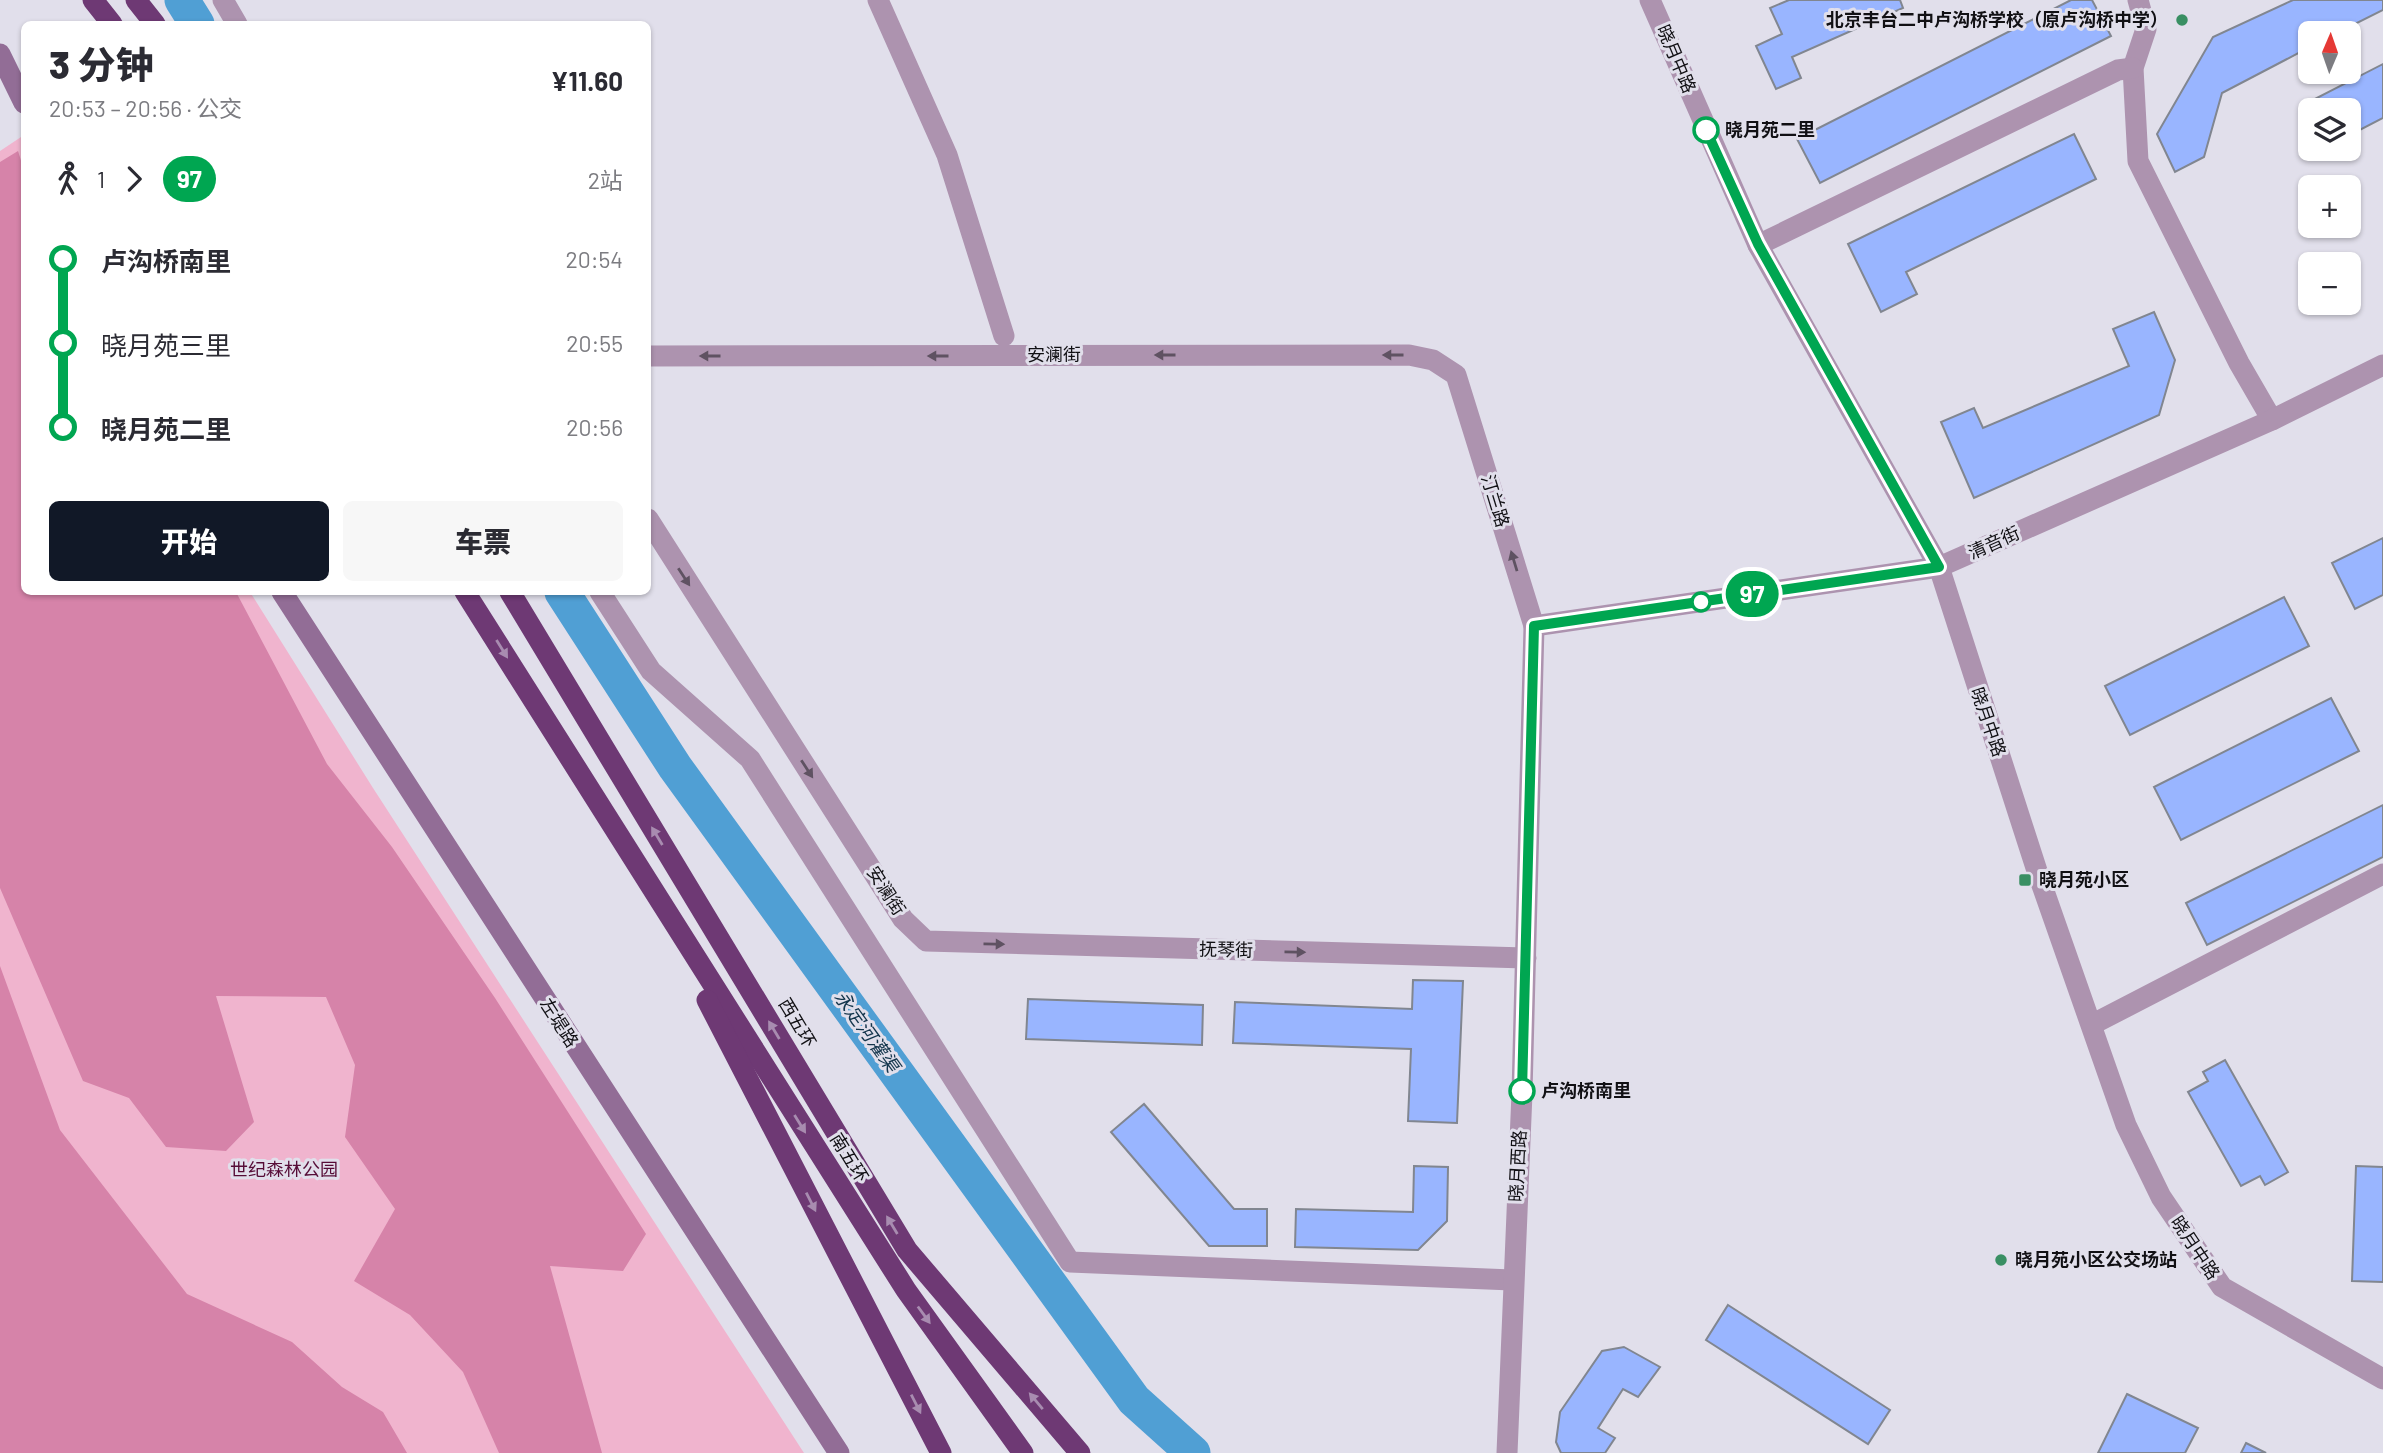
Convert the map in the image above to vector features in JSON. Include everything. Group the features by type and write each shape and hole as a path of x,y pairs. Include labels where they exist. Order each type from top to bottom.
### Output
{"highway":[{"path":"93,0 110,21"},
{"path":"136,0 153,21"},
{"path":"468,595 645,880 941,1453"},
{"name":"西五环","path":"512,595 907,1250 1080,1453"},
{"name":"南五环","path":"645,880 906,1290 1023,1453"}],"main road":[{"path":"0,54 21,97"},
{"name":"左堤路","path":"284,595 839,1453"}],"street":[{"path":"223,0 235,21"},
{"path":"878,0 947,155 1004,335"},
{"name":"晓月中路","path":"1650,0 1758,244 1939,567 2038,874 2126,1125 2161,1198 2222,1287 2383,1378"},
{"path":"2138,0 2146,29 2133,68 2138,161 2239,363 2272,420"},
{"path":"1758,244 2118,70 2133,68"},
{"name":"安澜街","path":"651,356 1409,355 1433,360 1456,375"},
{"name":"清音街","path":"1534,626 1939,567 2272,420 2383,365"},
{"name":"汀兰路","path":"1456,375 1534,626"},
{"name":"安澜街","path":"651,524 903,919 926,940"},
{"path":"602,595 651,671 750,760 1070,1262 1512,1280"},
{"name":"晓月西路","path":"1507,1453 1526,958 1534,626"},
{"path":"2092,1024 2383,874"},
{"name":"抚琴街","path":"926,940 1526,958"}],"green space":[{"name":"世纪森林公园","path":"21,137 21,595 252,595 373,788 804,1453 0,1453 0,151"}],"shaded area":[{"path":"18,151 21,160 21,595 238,595 327,764 392,847 495,998 646,1234 623,1271 550,1266 602,1453 499,1453 463,1372 410,1315 354,1281 395,1209 345,1137 355,1065 326,997 216,996 254,1122 226,1151 166,1147 129,1098 83,1081 0,888 0,162"},
{"path":"0,966 60,1130 187,1294 292,1342 342,1387 383,1412 407,1453 0,1453"}],"building":[{"path":"1789,0 1900,0 1903,8 1792,57 1801,78 1776,89 1756,46 1782,34 1770,8"},
{"path":"2071,0 2092,0 2111,36 1820,183 1797,139"},
{"path":"2293,0 2383,0 2383,10 2361,21 2298,21 2298,53 2222,93 2204,157 2175,172 2157,134 2213,37"},
{"path":"2383,64 2383,118 2361,129 2361,98 2317,98 2344,84 2361,84 2361,75"},
{"path":"2074,134 2096,179 1906,272 1917,294 1881,312 1848,244"},
{"path":"2154,312 2175,360 2159,415 1974,498 1941,422 1974,408 1983,428 2129,366 2113,329"},
{"path":"2383,538 2383,595 2355,609 2332,563"},
{"path":"2284,597 2309,646 2130,735 2105,686"},
{"path":"2331,698 2359,751 2181,840 2154,787"},
{"path":"2383,805 2383,857 2207,945 2186,903"},
{"path":"1413,980 1463,981 1457,1123 1408,1121 1411,1049 1233,1043 1235,1002 1412,1009"},
{"path":"1028,999 1203,1005 1202,1045 1026,1039"},
{"path":"2225,1060 2288,1172 2265,1185 2260,1176 2241,1186 2188,1092 2208,1081 2203,1072"},
{"path":"1144,1104 1234,1209 1267,1209 1267,1246 1209,1246 1111,1132"},
{"path":"1414,1166 1448,1167 1447,1221 1418,1250 1295,1247 1296,1209 1413,1212"},
{"path":"2356,1166 2383,1167 2383,1282 2352,1281"},
{"path":"1728,1305 1890,1410 1868,1444 1706,1340"},
{"path":"1624,1347 1660,1367 1638,1397 1623,1389 1598,1428 1615,1438 1605,1453 1561,1453 1556,1442 1560,1412 1602,1351"},
{"path":"2127,1394 2198,1428 2185,1453 2098,1453"},
{"path":"2246,1443 2266,1453 2241,1453"}],"waterway":[{"name":"永定河灌渠","path":"182,0 195,21"},
{"name":"永定河灌渠","path":"564,595 675,767 1134,1400 1193,1453"}],"bus line":[{"name":"97","path":"1522,1091 1534,626 1939,567 1758,244 1706,130"}],"place":[{"name":"北京丰台二中卢沟桥学校（原卢沟桥中学）","path":"2182,20"},
{"name":"晓月苑二里","path":"1706,130"},
{"name":"晓月苑小区","path":"2025,880"},
{"name":"卢沟桥南里","path":"1522,1091"},
{"name":"晓月苑小区公交场站","path":"2001,1260"}]}
